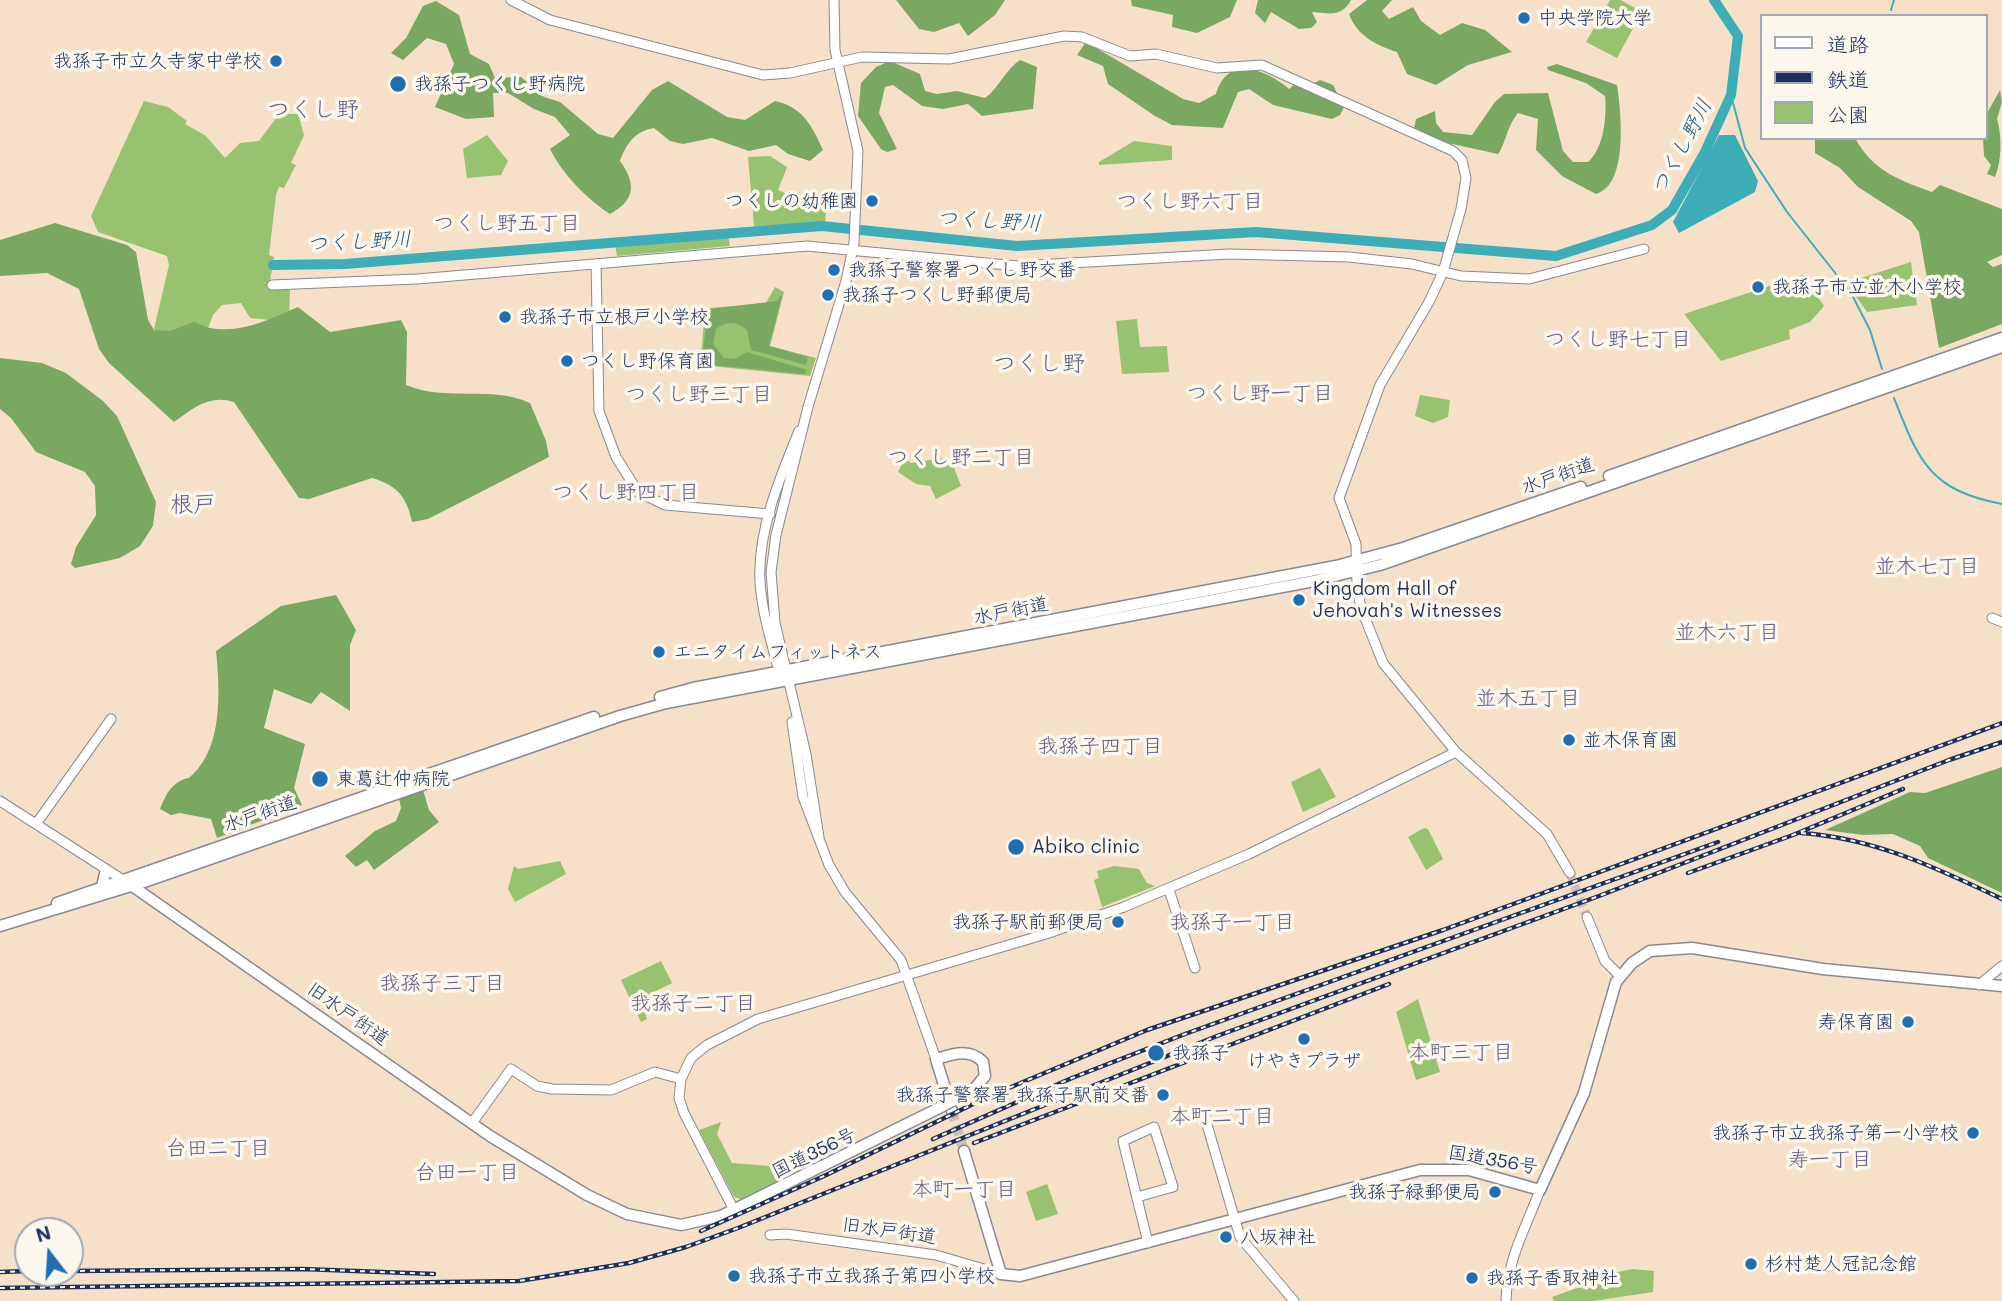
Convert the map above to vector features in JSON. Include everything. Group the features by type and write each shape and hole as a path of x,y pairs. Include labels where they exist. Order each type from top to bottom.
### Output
{"highway":[{"name":"水戸街道","path":"1357,566 2002,338"},
{"name":"水戸街道","path":"26,917 102,886 155,878 620,716 685,698 784,676 1357,566 2002,346"},
{"name":"水戸街道","path":"0,926 618,709 693,688 784,676"},
{"path":"102,886 106,870"},
{"path":"153,900 151,888 155,878"},
{"name":"旧水戸街道","path":"128,883 472,1123 614,1209 661,1223 689,1224"},
{"name":"国道356号","path":"1001,1274 1028,1274 1435,1168 1469,1170 1541,1190 1584,1093 1611,995 1620,976 1650,951 1692,948 1823,969 2002,986"},
{"name":"国道356号","path":"689,1224 734,1210 939,1108 981,1083 985,1073 984,1062 977,1056 965,1053 936,1059"},
{"path":"936,1059 952,1111"},
{"path":"964,1151 1001,1274"}],"street":[{"path":"511,0 550,20 649,43 741,72 781,74 837,61 870,57 949,59 1073,36 1130,56 1156,54 1217,68 1262,65 1438,143 1460,157 1466,178 1443,272 1429,302 1380,384 1339,496 1356,544 1361,608 1378,655 1402,690 1456,752 1547,834 1570,873"},
{"path":"784,676 773,612 772,563 806,417 853,248 858,151 837,61 834,0"},
{"path":"272,285 417,279 794,246 853,248 1018,266 1229,254 1382,258 1476,277 1535,278 1644,249"},
{"path":"596,264 599,411 616,457 638,492 665,505 770,514"},
{"path":"806,417 787,458 770,514 762,550 760,580 807,761 819,837 845,892 892,946 908,975 936,1059"},
{"path":"1992,618 2002,622"},
{"path":"36,824 111,719"},
{"path":"734,1210 684,1113 679,1098 681,1079 696,1052 758,1018 1077,924 1168,890 1257,850 1456,752"},
{"name":"旧水戸街道","path":"0,801 128,883"},
{"path":"1168,890 1195,968"},
{"path":"1587,917 1605,961 1620,976"},
{"path":"1978,985 2002,966"},
{"path":"472,1123 511,1069 537,1086 558,1088 611,1090 655,1072 681,1079"},
{"path":"1205,1118 1235,1220 1248,1251 1294,1301"},
{"path":"1136,1197 1172,1187 1154,1127 1123,1141 1136,1197 1148,1243"},
{"path":"1506,1301 1507,1280 1517,1244 1541,1190"},
{"name":"旧水戸街道","path":"770,1235 786,1234 922,1252 1001,1274"}],"green space":[{"path":"896,0 1005,0 995,15 968,36 959,23 934,32 919,29"},
{"path":"1131,0 1237,0 1230,17 1197,33 1172,27 1173,15 1132,6"},
{"path":"1258,0 1351,0 1339,12 1312,12 1317,22 1311,28 1299,29 1271,12 1265,23 1255,13"},
{"path":"1367,0 1392,0 1382,11 1389,19 1413,7 1421,21 1440,35 1462,23 1485,30 1512,52 1468,65 1436,85 1407,74 1397,52 1375,43 1362,34 1352,22 1349,14"},
{"path":"1610,0 1621,0 1642,12 1617,58 1586,42"},
{"path":"436,1 459,15 470,54 489,64 495,78 521,77 544,97 560,102 598,134 613,138 652,90 668,81 727,117 745,120 775,101 785,104 805,119 823,150 810,161 788,154 776,145 749,151 712,138 683,144 670,141 654,128 647,130 632,139 622,155 620,161 629,177 631,191 625,203 610,214 576,185 555,159 550,149 570,135 555,117 534,109 508,93 493,93 494,117 466,119 435,107 454,64 446,44 427,38 403,60 391,53 406,38 423,6"},
{"path":"1086,42 1183,99 1199,103 1216,94 1229,73 1249,69 1270,76 1289,89 1295,84 1308,86 1320,80 1333,85 1344,107 1340,115 1332,119 1273,105 1249,89 1238,92 1223,128 1172,125 1108,84 1103,66 1077,55"},
{"path":"1020,60 1037,67 1033,109 982,116 968,104 943,109 922,106 893,85 885,87 879,113 897,149 887,152 881,149 858,116 861,83 876,67 890,61 920,74 925,91 937,94 957,91 985,98"},
{"path":"1557,64 1617,85 1621,129 1618,162 1614,177 1607,188 1596,194 1562,176 1536,150 1538,119 1518,113 1498,154 1443,142 1414,129 1416,119 1435,111 1436,123 1443,132 1472,135 1495,102 1504,94 1548,93 1563,151 1573,162 1588,162 1601,140 1605,122 1605,96 1586,83 1548,70 1547,67"},
{"path":"2000,90 2002,102 1997,119 2000,148 1995,177 1987,174 1991,165 1984,156 1983,140 1988,140 1988,111"},
{"path":"144,101 168,107 187,121 185,124 206,136 225,158 240,143 259,141 279,114 298,114 304,135 291,163 296,165 284,188 279,187 276,195 269,255 274,257 269,287 290,290 289,322 250,318 241,303 222,305 213,315 190,375 154,329 169,265 167,256 98,232 91,216"},
{"path":"487,135 508,161 501,175 467,178 463,149"},
{"path":"1815,140 1856,140 1870,159 1898,178 1932,192 1940,185 2002,209 2002,255 1987,262 1993,267 2002,264 2002,324 1939,348 1919,232 1911,221 1858,187 1840,168 1815,153"},
{"path":"1134,141 1172,146 1172,160 1099,165 1099,162"},
{"path":"770,156 787,167 778,190 826,211 825,224 754,226 748,157"},
{"path":"55,223 127,245 136,252 148,320 154,330 170,331 194,322 207,327 234,329 260,323 298,307 330,332 401,320 407,332 406,385 437,392 500,395 530,403 546,441 549,457 428,519 412,522 400,493 388,484 372,478 309,499 299,498 234,402 209,401 174,422 109,363 99,349 79,289 47,273 0,276 0,240"},
{"path":"728,236 730,246 617,256 615,245"},
{"path":"1911,262 1917,305 1867,312 1845,281 1860,284 1861,278"},
{"path":"1803,275 1824,306 1810,322 1789,330 1790,339 1721,361 1684,314"},
{"path":"775,287 784,292 770,346 816,358 810,376 700,365 705,313 710,308 766,303"},
{"path":"780,296 769,346 808,357 806,365 751,350 747,330 736,324 724,324 716,329 713,344 724,358 734,359 747,352 807,370 805,374 702,364 707,313 710,309 777,301"},
{"path":"1137,319 1140,347 1167,346 1169,372 1122,374 1116,321"},
{"path":"0,358 42,363 66,373 103,401 117,416 156,502 153,526 140,546 120,558 75,568 71,564 76,547 96,515 95,486 85,472 36,452 11,418 0,409"},
{"path":"1420,395 1450,400 1448,417 1433,423 1415,416"},
{"path":"950,457 961,486 936,499 930,486 916,484 898,472 905,458 911,463"},
{"path":"336,595 356,630 350,645 350,711 321,692 311,704 274,689 264,728 305,744 294,788 302,805 217,838 211,819 180,813 171,815 160,809 171,789 192,775 209,749 217,717 216,651 281,606"},
{"path":"2002,767 2002,893 1928,858 1920,846 1893,834 1863,835 1825,830 1910,792 1925,793"},
{"path":"1320,768 1336,797 1303,812 1291,782"},
{"path":"423,790 429,810 439,822 374,870 367,860 356,867 345,856 375,831 396,821 401,808 399,799"},
{"path":"1424,828 1428,829 1443,859 1426,870 1408,837"},
{"path":"560,861 566,874 515,902 508,889 514,866 518,869"},
{"path":"1114,866 1139,869 1147,883 1155,886 1102,907 1094,880 1099,878 1097,871"},
{"path":"661,961 672,983 646,996 651,1008 644,1010 647,1019 641,1022 621,980"},
{"path":"1418,999 1440,1072 1416,1080 1396,1012"},
{"path":"721,1122 717,1134 732,1163 807,1169 743,1200 734,1197 699,1130"},
{"path":"1047,1184 1058,1214 1036,1221 1026,1192"},
{"path":"1632,1269 1654,1271 1653,1292 1593,1301 1554,1301 1552,1297 1580,1287 1578,1281"}],"water":[{"path":"1719,135 1735,135 1758,181 1755,192 1679,233 1673,222"}],"waterway":[{"name":"つくし野川","path":"273,265 345,264 822,226 1017,246 1256,232 1556,256 1652,225 1672,210 1704,154 1731,95 1738,36 1714,0"},
{"path":"1891,10 1894,0"},
{"path":"1731,95 1745,148 1787,212 1851,293 1870,330 1882,369"},
{"path":"1894,398 1920,456 1942,481 1977,498 2002,504"}],"tunnel":[{"path":"1570,873 1587,917"},
{"path":"952,1111 964,1151"}],"railway":[{"path":"701,1231 824,1176 992,1095 1147,1030 1443,930 2002,723"},
{"path":"0,1288 519,1281 629,1263 686,1247 738,1228 1217,1036 1599,896 1949,760 2002,742"},
{"path":"1688,873 1793,835 1903,789"},
{"path":"1801,833 1880,848 1953,876 2002,899"},
{"path":"933,1139 1072,1078 1185,1034 1718,842"},
{"path":"974,1143 1389,984"},
{"path":"84,1271 303,1269 434,1274"},
{"path":"0,1272 14,1272"}],"place":[{"name":"中央学院大学","path":"1524,18"},
{"name":"我孫子市立久寺家中学校","path":"276,61"},
{"name":"我孫子つくし野病院","path":"398,84"},
{"name":"つくしの幼稚園","path":"872,201"},
{"name":"我孫子警察署つくし野交番","path":"834,270"},
{"name":"我孫子市立並木小学校","path":"1758,287"},
{"name":"我孫子つくし野郵便局","path":"828,295"},
{"name":"我孫子市立根戸小学校","path":"505,317"},
{"name":"つくし野保育園","path":"567,361"},
{"name":"Kingdom Hall of Jehovah's Witnesses","path":"1299,600"},
{"name":"エニタイムフィットネス","path":"659,652"},
{"name":"並木保育園","path":"1569,740"},
{"name":"東葛辻仲病院","path":"320,779"},
{"name":"Abiko clinic","path":"1016,847"},
{"name":"我孫子駅前郵便局","path":"1118,922"},
{"name":"寿保育園","path":"1908,1022"},
{"name":"けやきプラザ","path":"1304,1039"},
{"name":"我孫子","path":"1156,1053"},
{"name":"我孫子警察署 我孫子駅前交番","path":"1163,1095"},
{"name":"我孫子市立我孫子第一小学校","path":"1973,1133"},
{"name":"我孫子緑郵便局","path":"1495,1192"},
{"name":"八坂神社","path":"1226,1237"},
{"name":"杉村楚人冠記念館","path":"1751,1264"},
{"name":"我孫子市立我孫子第四小学校","path":"734,1276"},
{"name":"我孫子香取神社","path":"1472,1278"}],"district":[{"name":"つくし野","path":"313,110"},
{"name":"つくし野六丁目","path":"1190,202"},
{"name":"つくし野五丁目","path":"507,224"},
{"name":"つくし野七丁目","path":"1618,340"},
{"name":"つくし野","path":"1039,364"},
{"name":"つくし野一丁目","path":"1260,394"},
{"name":"つくし野三丁目","path":"699,395"},
{"name":"つくし野二丁目","path":"961,458"},
{"name":"つくし野四丁目","path":"626,493"},
{"name":"根戸","path":"193,505"},
{"name":"並木七丁目","path":"1927,567"},
{"name":"並木六丁目","path":"1727,633"},
{"name":"並木五丁目","path":"1528,699"},
{"name":"我孫子四丁目","path":"1100,747"},
{"name":"我孫子一丁目","path":"1232,923"},
{"name":"我孫子三丁目","path":"442,984"},
{"name":"我孫子二丁目","path":"693,1004"},
{"name":"本町三丁目","path":"1461,1053"},
{"name":"本町二丁目","path":"1222,1117"},
{"name":"台田二丁目","path":"218,1149"},
{"name":"寿一丁目","path":"1830,1160"},
{"name":"台田一丁目","path":"467,1173"},
{"name":"本町一丁目","path":"964,1190"}]}
